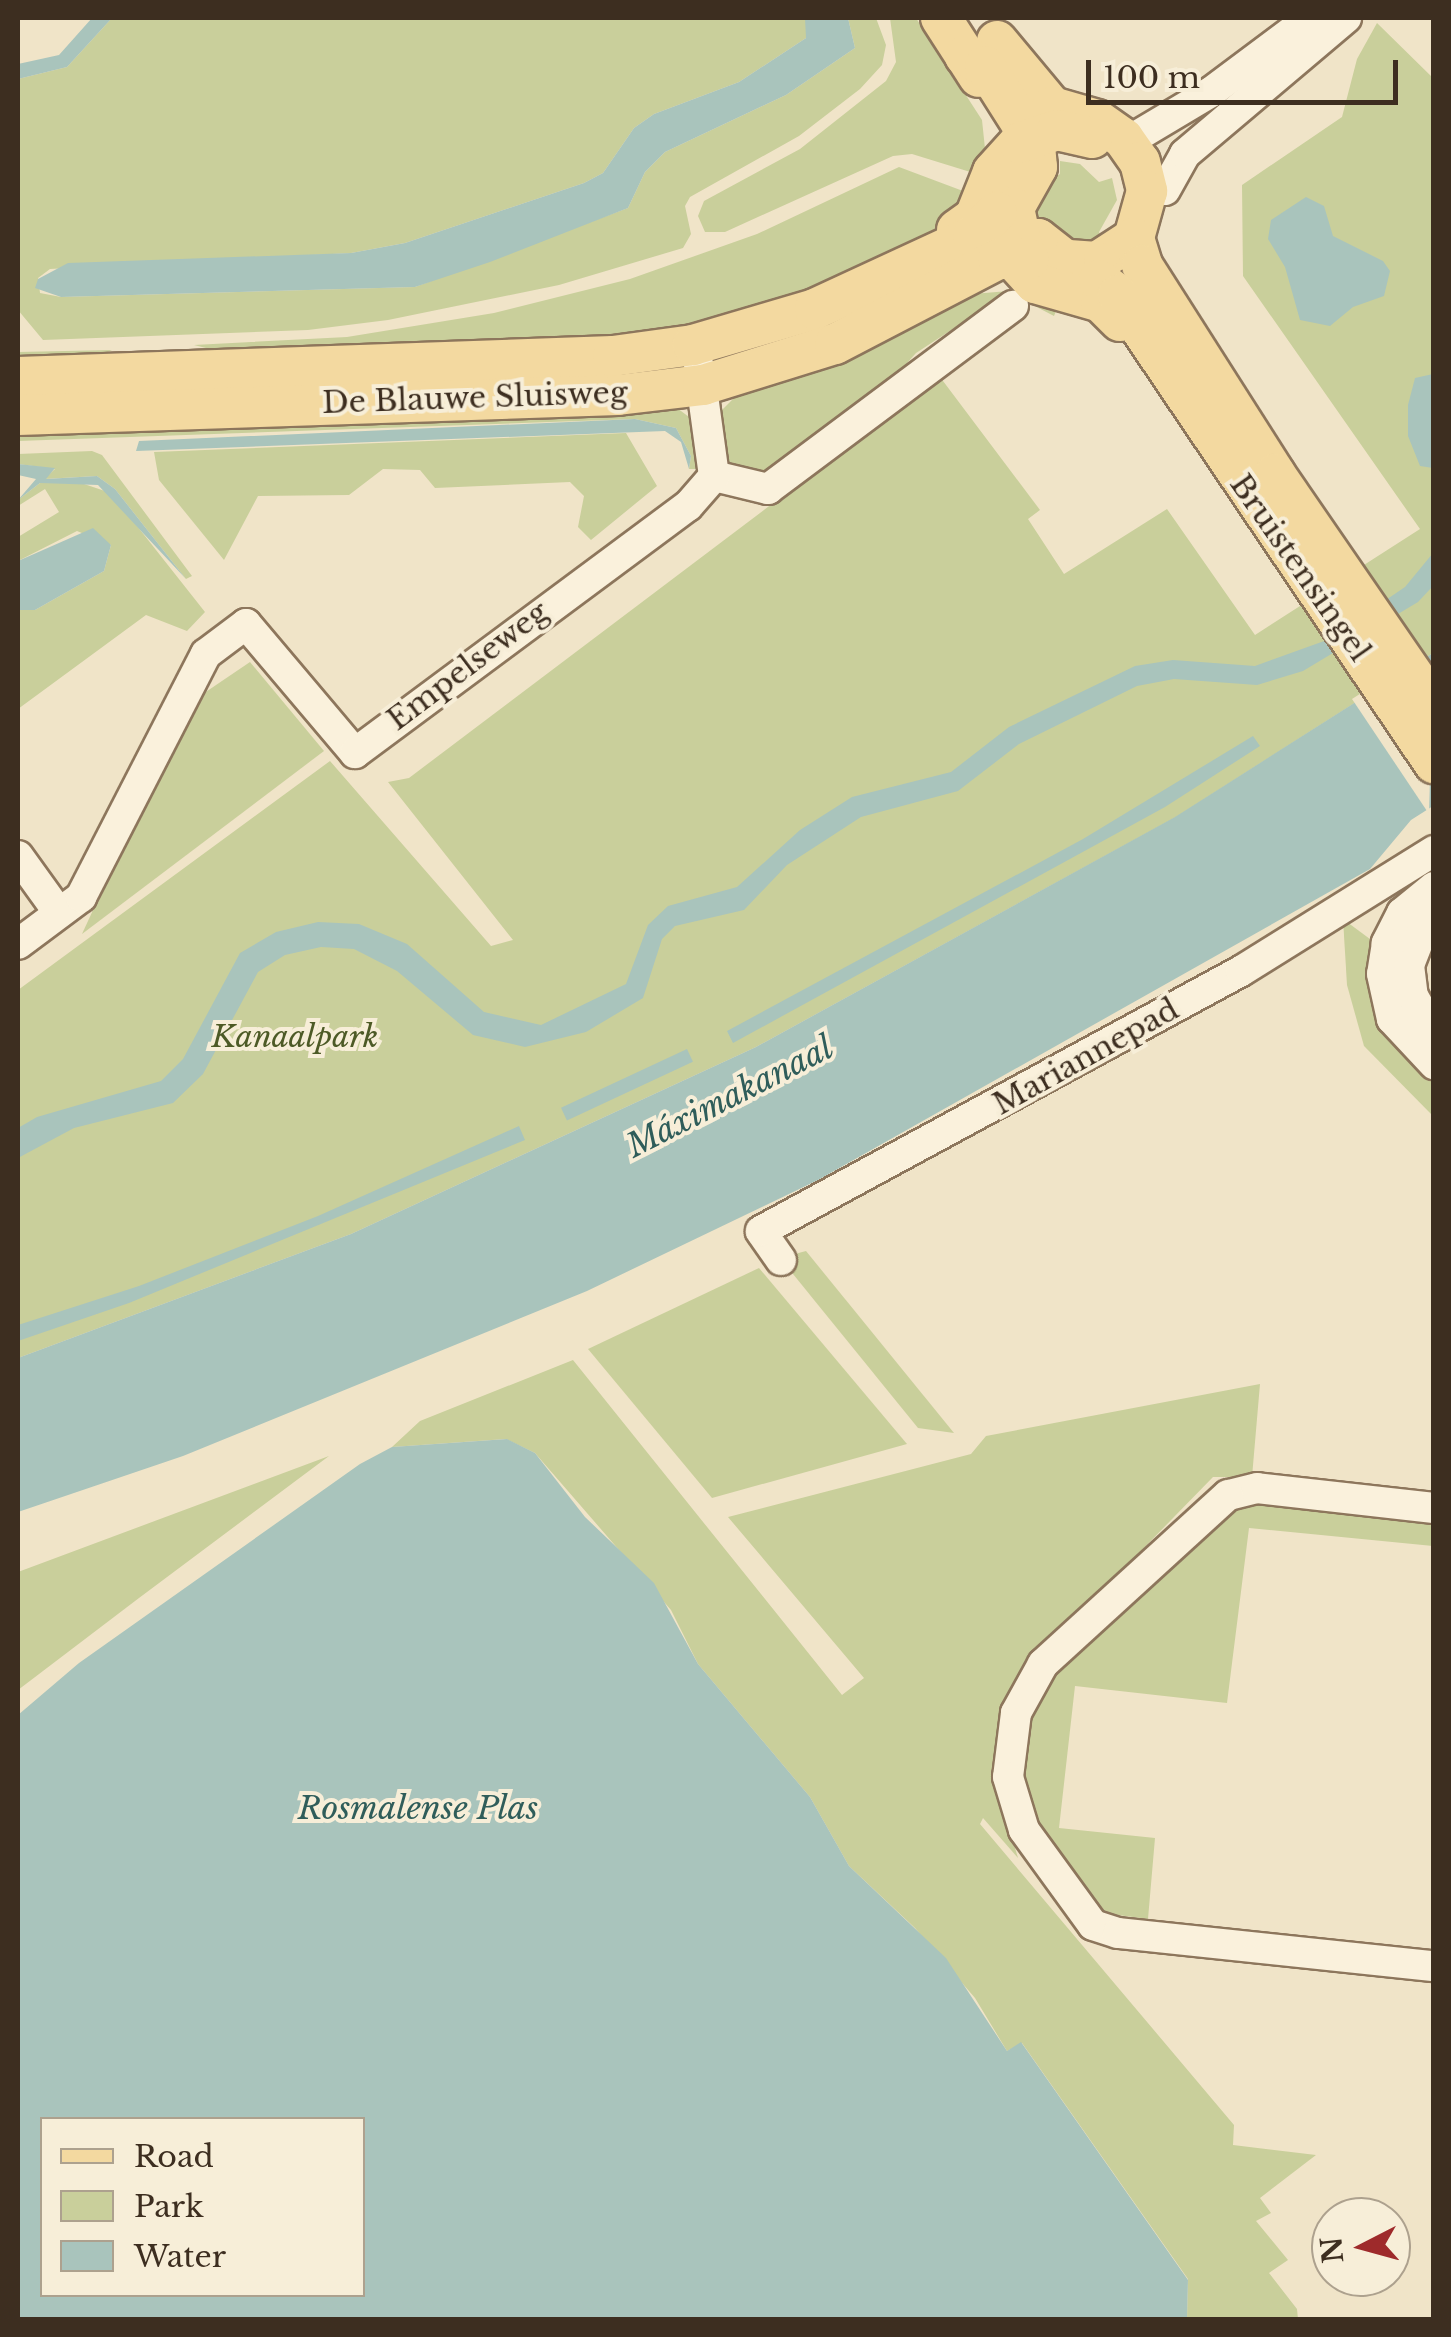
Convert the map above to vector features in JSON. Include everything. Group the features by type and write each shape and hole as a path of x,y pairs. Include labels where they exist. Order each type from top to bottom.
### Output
{"main road":[{"path":"941,18 982,38 1046,102 1008,251"},
{"path":"982,38 967,81 1001,137 1066,149 1098,163 1130,158"},
{"path":"1126,263 1130,158"},
{"path":"1126,263 1130,158"},
{"path":"1008,251 1038,239 1076,263 1126,263"},
{"path":"1008,251 1048,290 1126,263"},
{"name":"De Blauwe Sluisweg","path":"18,377 613,356 693,345 908,284 1008,251"},
{"name":"De Blauwe Sluisweg","path":"908,284 939,304 995,276 1008,251"},
{"name":"Bruistensingel","path":"1126,263 1182,364 1323,569 1434,705"},
{"name":"Bruistensingel","path":"1126,263 1182,364"},
{"name":"De Blauwe Sluisweg","path":"18,415 618,394 703,385 835,344 908,284"},
{"name":"Bruistensingel","path":"1323,569 1434,763"}],"street":[{"path":"1130,158 1201,112 1211,92 1310,18"},
{"path":"1130,158 1174,148 1217,124 1346,18"},
{"path":"693,345 703,385 714,476 768,489 1008,251"},
{"name":"Empelseweg","path":"59,913 81,897 206,654 246,624 355,753 688,506 714,476"},
{"name":"Mariannepad","path":"781,1260 761,1231 1225,980 1434,852"},
{"path":"18,856 59,913 18,944"},
{"path":"1434,887 1402,914 1382,974 1392,1019 1434,1064"},
{"path":"1434,901 1408,965 1417,1006 1434,1032"},
{"path":"1434,1508 1257,1488 1228,1494 1044,1664 1016,1713 1008,1777 1024,1830 1093,1925 1118,1933 1434,1966"}],"green space":[{"path":"112,18 805,18 808,24 806,38 739,82 654,114 634,128 603,173 584,183 405,243 351,253 50,269 38,278 40,293 61,297 415,287 628,208 645,172 665,152 786,95 855,48 848,18 876,18 886,45 882,65 860,89 799,136 690,197 685,206 691,234 683,248 559,285 388,320 308,330 43,340 18,310 18,79 67,67"},
{"path":"890,18 916,18 982,120 986,158 980,175 912,154 893,156 725,232 705,232 698,216 704,201 800,149 886,81 896,62"},
{"name":"Kanaalpark","path":"1377,23 1433,78 1433,653 1176,817 756,1047 351,1234 18,1358 18,990 330,761 491,946 513,940 388,782 409,778 940,377 1040,510 1028,519 1064,574 1167,509 1255,635 1420,529 1243,276 1242,185 1342,117 1357,59"},
{"path":"1060,161 1080,164 1099,182 1112,178 1117,200 1099,232 1104,245 1091,249 1049,231 1042,220 1027,220 1048,181 1060,174"},
{"path":"899,167 971,194 943,231 822,292 696,332 238,356 194,345 347,337 494,313 630,279 757,234"},
{"path":"1020,290 1058,306 1054,316 1027,302 985,308 916,353 875,399 773,473 736,472 722,452 720,412 740,392 867,350 972,294"},
{"path":"112,350 83,363 18,366 18,352"},
{"path":"677,408 693,420 697,469 689,469 691,456 676,428 635,419 18,441 18,428"},
{"path":"626,433 657,486 591,540 578,527 584,496 570,482 435,488 420,470 383,469 349,495 258,496 224,560 159,480 154,452"},
{"path":"92,451 102,455 192,576 186,579 115,489 97,476 44,479 55,469 18,464 18,454"},
{"path":"78,482 111,493 205,612 187,631 146,615 18,709 18,610 35,610 104,571 111,545 77,531 18,561 18,537 59,512 45,489 18,506 18,500 40,483"},
{"path":"250,662 324,751 82,934 188,704"},
{"path":"1343,919 1378,945 1433,1072 1433,1116 1364,1046 1347,985"},
{"path":"806,1251 954,1433 918,1428 780,1258"},
{"path":"759,1268 907,1444 712,1498 588,1349"},
{"path":"573,1360 842,1695 864,1678 728,1517 971,1454 986,1436 1260,1384 1252,1477 1213,1477 1015,1680 1003,1705 996,1757 997,1788 1018,1858 983,1818 980,1824 1234,2125 1233,2145 1316,2155 1260,2198 1271,2213 1256,2221 1288,2260 1269,2273 1297,2309 1298,2319 1187,2319 1188,2279 1022,2043 1007,2051 975,1998 915,1928 849,1866 810,1797 698,1664 671,1610 535,1453 506,1439 392,1447 420,1421"},
{"path":"329,1456 139,1598 18,1690 18,1572"},
{"path":"1236,1499 1433,1520 1433,1546 1249,1528 1227,1703 1075,1686 1059,1828 1155,1838 1148,1919 1103,1913 1069,1887 1019,1785 1024,1711 1051,1672"}],"water":[{"path":"92,18 112,18 67,67 18,79 18,64 59,55"},
{"path":"805,18 848,18 855,48 786,95 665,152 645,172 628,208 490,262 415,287 61,297 35,288 38,279 68,263 351,253 405,243 584,183 603,173 634,128 654,114 739,82 806,38"},
{"path":"1306,197 1324,206 1333,236 1383,261 1390,271 1384,296 1353,307 1330,326 1300,320 1285,267 1268,239 1271,220"},
{"path":"1434,374 1433,468 1420,466 1408,436 1408,405 1415,378"},
{"path":"635,419 676,428 691,456 689,469 681,442 665,431 136,451 139,441"},
{"path":"18,464 55,468 46,479 97,476 115,489 186,579 98,485 40,483 18,500 36,479 18,475"},
{"path":"93,528 111,545 104,571 35,610 18,610 18,561"},
{"path":"1433,553 1433,586 1418,602 1303,671 1257,685 1174,679 1137,686 1019,744 958,791 861,817 787,865 744,910 675,926 662,939 643,998 586,1032 525,1047 473,1035 397,971 354,949 321,947 285,955 258,972 203,1074 173,1103 74,1128 18,1158 18,1128 37,1117 161,1081 183,1059 240,953 276,932 318,922 359,924 407,944 484,1012 541,1025 626,984 648,925 668,906 737,887 800,830 852,797 951,772 1009,727 1135,666 1173,660 1255,666 1327,640 1405,587"},
{"name":"Máximakanaal","path":"1433,653 1433,806 1411,820 1370,869 818,1180 587,1291 183,1456 18,1512 18,1358 351,1234 756,1047 1175,817"},
{"path":"1253,736 1260,746 1165,807 733,1043 727,1031 1083,839"},
{"path":"687,1049 693,1062 567,1120 561,1108"},
{"path":"519,1126 525,1140 129,1303 18,1341 18,1325 139,1286 318,1216"},
{"name":"Rosmalense Plas","path":"507,1439 535,1453 585,1517 654,1583 698,1664 810,1797 849,1866 946,1958 1007,2051 1021,2042 1188,2280 1187,2319 18,2319 18,1715 79,1663 360,1464 392,1447"}],"pier":[{"path":"1421,655 1433,674 1429,814 1352,699"}]}
